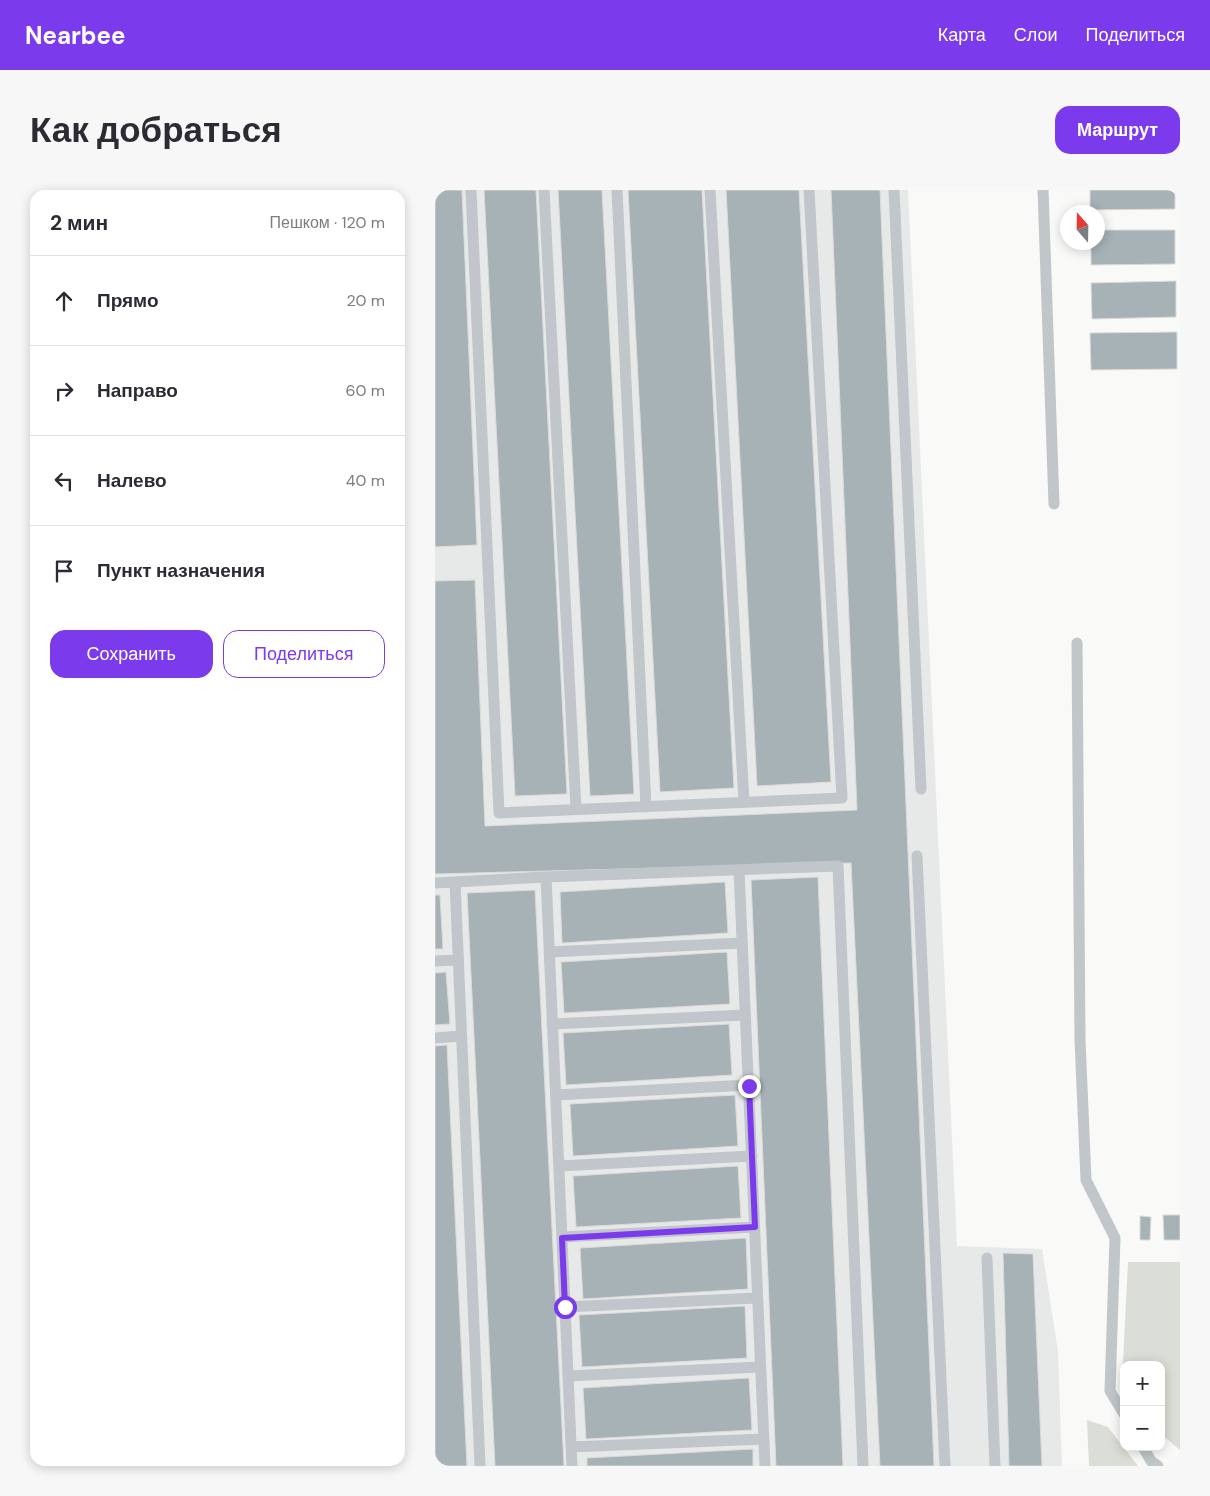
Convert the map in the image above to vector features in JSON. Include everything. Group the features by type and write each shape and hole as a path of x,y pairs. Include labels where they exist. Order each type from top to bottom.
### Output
{"lane":[{"path":"471,190 499,813 842,798 809,190"},
{"path":"544,190 577,810"},
{"path":"617,190 646,806"},
{"path":"710,190 744,802"},
{"path":"894,190 921,789"},
{"path":"1043,190 1053,504"},
{"path":"1077,644 1080,1040 1086,1180 1115,1238 1110,1391 1120,1407"},
{"path":"917,856 945,1466"},
{"path":"435,883 838,866 863,1466"},
{"path":"739,870 765,1466"},
{"path":"546,877 572,1466"},
{"path":"455,882 480,1466"},
{"path":"549,952 742,943"},
{"path":"435,961 458,960"},
{"path":"553,1024 745,1014"},
{"path":"435,1038 461,1036"},
{"path":"555,1095 749,1086"},
{"path":"559,1166 751,1156"},
{"path":"562,1238 755,1227"},
{"path":"987,1258 995,1466"},
{"path":"565,1307 757,1298"},
{"path":"568,1376 760,1367"},
{"path":"571,1448 763,1439"},
{"path":"1145,1451 1151,1461 1158,1466"}],"shaded area":[{"path":"435,190 908,190 957,1246 1042,1249 1058,1351 1062,1466 435,1466"},
{"path":"1128,1262 1180,1262 1180,1450 1165,1437 1165,1361 1123,1361"},
{"path":"1087,1420 1108,1427 1120,1443 1120,1451 1126,1451 1138,1466 1089,1466"}],"building":[{"path":"435,190 462,190 477,545 435,547"},
{"path":"484,190 536,190 567,794 515,796"},
{"path":"558,190 602,190 634,794 590,796"},
{"path":"628,190 702,190 734,788 660,792"},
{"path":"726,190 799,190 831,782 757,786"},
{"path":"831,190 880,190 934,1466 880,1466 851,863 435,874 435,581 475,580 485,826 857,810"},
{"path":"1090,190 1175,190 1175,209 1105,210 1105,205 1090,205"},
{"path":"1105,230 1175,230 1175,264 1091,265 1091,250 1105,250"},
{"path":"1176,281 1176,317 1092,319 1091,283"},
{"path":"1177,332 1177,369 1091,370 1090,333"},
{"path":"818,877 843,1466 776,1466 751,880"},
{"path":"725,882 728,933 562,943 560,892"},
{"path":"535,890 564,1466 495,1466 467,893"},
{"path":"435,895 440,895 443,949 435,949"},
{"path":"727,952 730,1004 564,1013 561,962"},
{"path":"446,972 450,1024 435,1025 435,973"},
{"path":"729,1024 732,1075 566,1085 563,1033"},
{"path":"447,1045 467,1466 435,1466 435,1046"},
{"path":"735,1095 738,1146 573,1156 570,1104"},
{"path":"738,1166 741,1218 576,1227 573,1176"},
{"path":"1163,1215 1180,1215 1180,1240 1164,1240"},
{"path":"1140,1216 1151,1217 1150,1240 1140,1240"},
{"path":"746,1238 748,1289 583,1299 580,1248"},
{"path":"1003,1253 1033,1254 1042,1466 1009,1466"},
{"path":"745,1306 747,1358 582,1367 579,1315"},
{"path":"749,1378 752,1430 586,1439 583,1388"},
{"path":"753,1449 753,1466 587,1466 587,1458"}],"route":[{"path":"565,1307 562,1238 755,1227 749,1086"}]}
